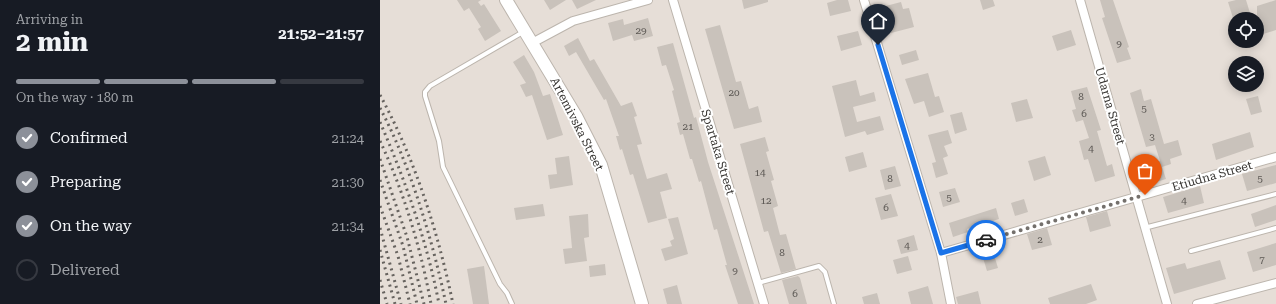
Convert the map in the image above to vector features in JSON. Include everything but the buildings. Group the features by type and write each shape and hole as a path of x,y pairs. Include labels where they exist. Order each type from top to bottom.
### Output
{"main road":[{"name":"Artemivska Street","path":"506,0 576,116 601,165 642,304"}],"street":[{"path":"532,43 573,20 648,0"},
{"name":"Spartaka Street","path":"673,0 764,304"},
{"path":"864,0 941,253 951,304"},
{"name":"Udarna Street","path":"1080,0 1166,304"},
{"name":"Etiudna Street","path":"941,253 1276,157"},
{"path":"1197,304 1276,283"}],"lane":[{"path":"512,304 507,293 500,284 482,243 472,228 443,167 439,141 425,92 430,86 525,30"},
{"path":"1144,228 1276,194"},
{"path":"1191,251 1276,228"},
{"path":"757,283 819,266 825,272 834,304"}],"railway":[{"path":"380,95 393,119 415,170 433,223 453,304"},
{"path":"380,108 411,178 441,280 446,304"},
{"path":"380,122 398,166 422,234 439,304"},
{"path":"380,141 397,180 411,221 431,304"},
{"path":"380,159 407,237 424,304"},
{"path":"380,180 403,246 417,304"},
{"path":"380,206 398,256 410,304"},
{"path":"380,228 401,304"},
{"path":"380,250 395,304"},
{"path":"380,280 387,304"}],"way so far":[{"path":"986,240 1145,195"}],"route":[{"path":"878,45 941,253 986,240"}]}
